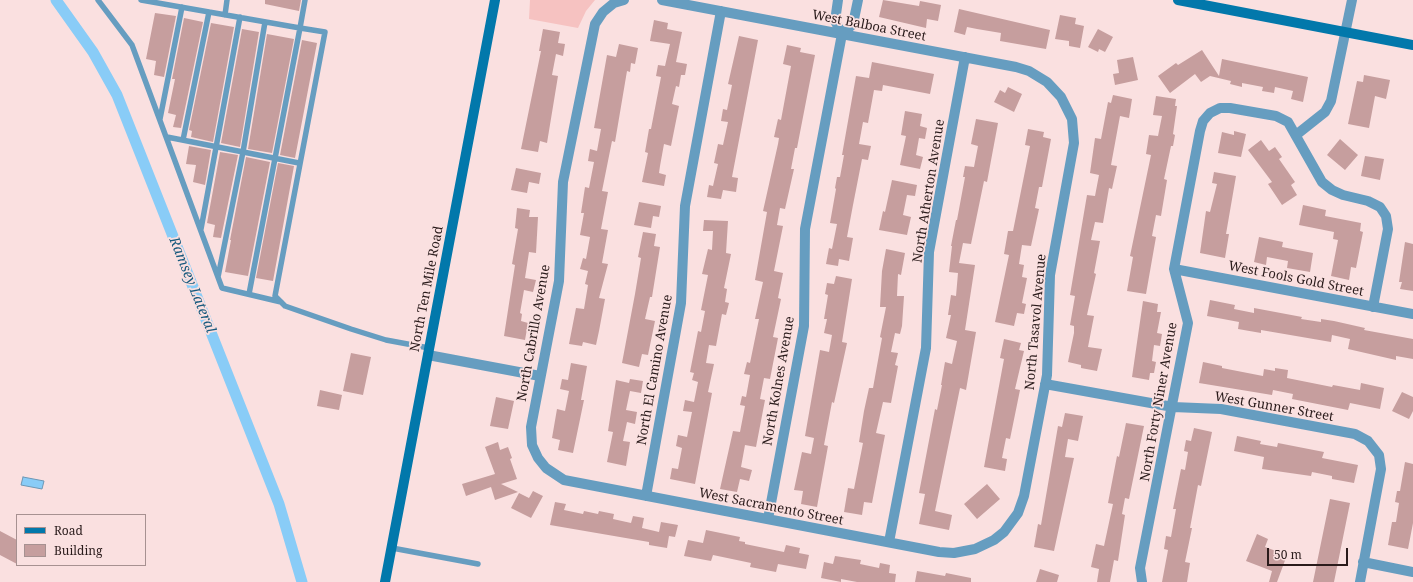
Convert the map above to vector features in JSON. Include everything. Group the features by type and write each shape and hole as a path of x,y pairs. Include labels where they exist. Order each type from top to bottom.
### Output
{"main road":[{"name":"North Ten Mile Road","path":"385,582 495,0"},
{"path":"1178,0 1413,45"}],"street":[{"name":"North Cabrillo Avenue","path":"546,468 538,458 532,445 531,427 559,281 563,182 595,24 603,12 614,3 624,0"},
{"name":"West Balboa Street","path":"662,0 965,57 1029,71 1047,82 1061,98"},
{"name":"North Kolnes Avenue","path":"838,0 835,21 842,34"},
{"name":"North Kolnes Avenue","path":"768,519 804,326 805,228 842,34 853,24 858,0"},
{"path":"1352,0 1331,101 1325,112 1296,135 1315,172 1322,182 1332,190 1343,195 1368,201 1380,207 1386,216 1388,229 1373,307"},
{"name":"North El Camino Avenue","path":"646,496 682,303 685,206 721,11"},
{"name":"North Atherton Avenue","path":"890,542 926,348 929,252 965,57"},
{"name":"North Tasavol Avenue","path":"994,540 1004,532 1018,513 1024,496 1047,371 1050,275 1074,143 1072,119 1061,98"},
{"name":"North Forty Niner Avenue","path":"1142,582 1140,568 1173,407 1188,323 1174,269 1203,121 1210,113 1220,108 1230,108 1276,116 1288,122 1296,135"},
{"name":"West Fools Gold Street","path":"1174,269 1413,314"},
{"path":"428,351 540,376"},
{"name":"West Gunner Street","path":"1045,384 1173,407 1221,409 1355,434 1368,441 1379,455 1381,469 1363,562"},
{"name":"West Sacramento Street","path":"546,468 564,480 954,553 975,549 994,540"},
{"path":"1360,582 1363,562 1413,572"}],"lane":[{"path":"98,0 132,45 222,288 281,302"},
{"path":"141,0 168,2 182,7 324,32 276,280 275,296 285,306 351,329 428,351"},
{"path":"225,14 227,0"},
{"path":"249,294 305,0"},
{"path":"160,119 182,7"},
{"path":"184,140 209,12"},
{"path":"201,230 215,146 240,17"},
{"path":"218,277 243,152 265,22"},
{"path":"167,137 299,163"},
{"path":"392,548 478,564"}],"shaded area":[{"path":"530,0 595,0 586,11 578,28 529,19"}],"water":[{"path":"23,477 44,481 42,489 21,485"}],"building":[{"path":"265,0 301,0 299,11 265,4"},
{"path":"883,0 919,6 920,1 941,5 938,21 927,19 926,28 879,17"},
{"path":"959,9 1050,30 1046,49 1000,41 1001,33 967,27 965,35 954,32"},
{"path":"155,13 176,16 164,77 154,75 156,61 146,59"},
{"path":"1060,15 1076,18 1075,24 1084,26 1080,48 1069,46 1069,41 1055,39"},
{"path":"184,18 203,22 181,128 173,127 176,115 168,113 175,79 172,79"},
{"path":"654,20 668,23 667,29 682,32 676,62 687,64 685,75 681,75 679,87 676,86 672,104 679,106 671,146 664,144 659,173 666,175 664,186 642,182 648,153 645,152 649,129 651,129 661,77 656,76 658,65 665,66 670,44 650,41"},
{"path":"211,23 234,27 213,142 191,137 192,131 189,130"},
{"path":"242,29 259,32 240,147 221,143"},
{"path":"543,29 560,32 558,43 565,44 563,56 556,54 552,75 558,76 547,143 540,141 538,152 521,149 541,51 539,51"},
{"path":"1098,29 1113,37 1105,52 1099,49 1098,52 1088,47"},
{"path":"267,34 294,39 272,153 248,149"},
{"path":"739,36 758,40 732,177 738,178 736,192 723,190 721,199 707,197 709,185 713,186 718,164 714,163 718,144 723,145 728,122 721,121 723,109 727,110 732,85 728,84"},
{"path":"302,40 317,43 295,158 280,155"},
{"path":"619,44 638,48 635,64 631,63 630,72 627,71 615,142 612,141 602,191 608,192 601,229 608,230 602,263 608,264 599,298 605,299 599,331 596,345 583,342 582,346 569,344 576,308 584,309 588,285 585,284 588,271 580,269 583,258 586,259 590,237 580,235 584,213 581,213 585,187 589,188 594,162 588,161 590,149 597,151 601,129 594,128 607,55 616,57"},
{"path":"787,45 801,48 800,52 815,55 797,148 795,148 791,169 794,169 785,209 780,208 777,225 783,226 774,271 783,273 778,298 781,299 773,337 778,338 770,379 764,378 760,399 765,400 756,447 745,445 741,467 752,470 749,481 740,479 737,492 720,489 733,431 740,432 745,406 740,405 742,396 746,397 750,375 744,374 747,362 750,363 759,319 755,319 763,282 755,280 767,212 763,211 779,138 774,137 778,119 781,120 791,66 783,64"},
{"path":"1202,50 1219,76 1222,59 1308,77 1303,102 1291,99 1293,91 1275,87 1274,93 1262,91 1263,87 1242,83 1242,87 1230,84 1231,81 1210,76 1201,82 1195,74 1170,93 1158,76 1176,63 1178,65"},
{"path":"1133,57 1138,80 1115,85 1113,74 1119,73 1117,60"},
{"path":"872,62 934,74 930,94 883,85 882,91 874,90 868,123 863,122 859,144 871,146 868,160 862,159 853,205 847,237 853,238 849,261 839,259 838,266 826,264 829,248 832,249 837,224 830,223 837,177 840,177 844,155 842,155 856,76 869,78"},
{"path":"1364,75 1390,80 1386,99 1375,96 1369,128 1348,124 1357,81 1363,82"},
{"path":"1008,87 1022,94 1014,112 994,102 1000,90 1005,93"},
{"path":"1113,95 1132,99 1129,118 1120,116 1111,165 1117,166 1112,189 1109,188 1103,223 1095,222 1091,240 1100,241 1094,273 1096,274 1087,315 1094,316 1088,347 1102,349 1097,371 1081,368 1081,365 1068,362 1074,333 1074,326 1070,325 1075,296 1070,295 1087,195 1095,196 1099,175 1090,173 1095,138 1101,139 1108,102 1111,103"},
{"path":"1156,96 1176,99 1175,106 1177,106 1173,134 1175,135 1173,146 1171,146 1164,179 1167,180 1161,216 1156,215 1152,236 1156,237 1146,294 1127,291 1133,257 1130,256 1151,155 1146,154 1149,135 1158,136 1162,116 1153,115"},
{"path":"905,111 922,114 920,126 927,128 925,139 919,138 916,155 923,157 920,169 900,165 906,136 901,135"},
{"path":"976,119 998,123 987,182 984,181 971,244 963,243 959,263 975,265 965,330 976,332 966,390 960,388 935,511 952,515 949,530 919,524 925,494 919,493 935,409 937,410 942,385 945,362 952,364 957,341 946,338 951,315 948,315 951,295 956,296 958,273 949,272 951,246 965,177 963,177 965,166 974,167 978,146 971,144"},
{"path":"1028,129 1044,132 1043,137 1051,139 1042,187 1039,187 1035,208 1039,209 1031,246 1022,245 1019,264 1024,265 1022,277 1027,278 1022,303 1026,304 1024,314 1017,313 1014,326 995,322 1009,255 1004,254 1008,231 1013,231 1030,146 1025,145"},
{"path":"1234,131 1246,134 1241,157 1218,153 1222,132 1234,135"},
{"path":"1340,139 1358,155 1345,170 1327,155"},
{"path":"1261,140 1269,151 1275,147 1282,157 1279,159 1295,182 1291,185 1297,195 1282,205 1268,184 1272,182 1248,150"},
{"path":"189,146 211,150 205,185 193,182 196,165 186,164"},
{"path":"220,152 238,155 221,238 213,237 215,225 207,223"},
{"path":"1365,156 1384,159 1380,180 1361,176"},
{"path":"246,157 270,162 248,276 225,272"},
{"path":"278,163 294,166 273,281 256,278"},
{"path":"516,168 541,173 539,184 529,182 527,193 511,190"},
{"path":"1214,172 1236,176 1226,234 1229,234 1225,258 1200,253 1206,211 1210,212 1217,184 1212,183"},
{"path":"892,180 917,185 915,196 907,195 903,215 911,217 907,235 879,230 883,211 885,212"},
{"path":"639,202 661,206 659,217 653,216 651,228 634,225"},
{"path":"1303,205 1326,210 1325,216 1361,223 1360,231 1363,232 1356,268 1351,267 1349,280 1331,276 1338,240 1333,239 1334,232 1299,225"},
{"path":"517,208 530,210 529,217 538,217 536,253 529,252 525,278 536,280 533,292 524,290 520,313 522,314 521,321 528,323 525,340 504,336 515,265 512,264 518,229 515,228"},
{"path":"704,220 728,221 726,253 731,254 724,288 727,289 725,302 729,303 726,315 722,314 716,346 709,345 706,363 714,364 708,392 712,393 695,484 670,479 672,468 678,469 682,448 676,446 678,435 687,437 692,412 683,411 685,400 694,402 698,382 692,380 694,373 690,372 698,331 701,332 705,311 701,310 708,275 702,274 708,249 712,250 713,231 703,231"},
{"path":"643,232 656,234 654,246 660,247 652,297 650,297 645,319 655,321 648,355 642,354 639,367 622,363 641,258 638,257"},
{"path":"1259,237 1283,242 1282,247 1313,253 1310,272 1287,268 1288,261 1267,257 1266,265 1254,262"},
{"path":"1405,242 1413,244 1413,291 1400,289 1402,282 1399,282"},
{"path":"886,249 905,253 901,275 898,274 897,296 904,296 902,326 900,334 895,333 891,352 898,353 895,365 898,366 891,403 883,402 876,433 885,435 872,503 864,502 862,515 844,512 848,488 854,489 863,443 859,442 864,411 869,388 873,388 882,338 880,337 886,307 880,307 882,271"},
{"path":"836,276 852,279 842,342 847,343 834,403 832,402 824,445 828,446 817,507 801,504 803,491 794,490 802,452 811,454 814,438 805,436 820,350 829,352 832,335 824,333 827,319 824,319 828,295 825,294 827,283 834,284"},
{"path":"1210,300 1235,305 1234,309 1254,313 1254,308 1302,317 1301,319 1321,322 1321,319 1334,321 1365,328 1364,330 1413,339 1413,359 1396,356 1396,360 1348,349 1350,339 1332,335 1331,342 1261,330 1261,333 1238,329 1239,322 1207,316"},
{"path":"1143,301 1158,304 1157,312 1161,312 1157,333 1162,334 1160,346 1154,345 1152,361 1156,362 1154,373 1150,373 1149,380 1132,377"},
{"path":"1004,339 1021,343 1019,350 1024,351 1015,389 1020,390 1010,439 1006,438 1002,458 1007,459 1005,471 984,467 1004,359 1000,358"},
{"path":"351,353 371,357 363,395 343,391"},
{"path":"1203,362 1222,366 1222,368 1263,376 1264,369 1275,371 1275,368 1288,370 1287,378 1332,387 1333,385 1360,390 1361,383 1384,388 1380,409 1350,403 1348,410 1292,399 1293,394 1273,390 1272,395 1199,383"},
{"path":"571,363 587,366 581,400 584,400 573,453 558,450 560,440 552,438 557,409 565,411 569,391 560,389 562,379 568,380"},
{"path":"630,379 643,381 641,393 630,391 626,410 637,412 635,424 627,422 623,441 630,442 626,466 607,462 613,432 608,431 616,380 629,383"},
{"path":"320,390 342,395 339,410 317,406"},
{"path":"1402,392 1413,397 1413,411 1409,419 1392,411"},
{"path":"496,397 514,401 508,429 490,426"},
{"path":"1065,413 1083,416 1078,441 1068,439 1065,457 1074,458 1054,551 1034,547 1038,524 1041,525 1058,426 1062,427"},
{"path":"1126,423 1144,426 1129,499 1125,498 1122,514 1125,515 1118,561 1114,560 1110,582 1097,582 1099,569 1091,567 1096,544 1104,546 1113,504 1108,503 1117,456 1119,457"},
{"path":"1194,428 1212,432 1201,486 1198,485 1190,528 1192,528 1185,562 1190,563 1187,582 1162,582 1168,550 1164,549 1166,536 1171,537 1176,509 1173,509 1181,469 1185,470 1188,452 1184,451 1186,440 1191,441"},
{"path":"1237,436 1261,441 1260,444 1277,447 1278,443 1324,452 1322,458 1358,465 1354,483 1332,479 1332,476 1312,472 1311,476 1262,469 1264,457 1234,451"},
{"path":"498,442 500,450 508,447 512,458 510,459 517,479 501,484 518,492 495,500 491,487 466,496 462,484 495,474 485,447"},
{"path":"1405,462 1413,464 1413,523 1408,549 1388,545 1392,522 1396,522 1399,503 1395,502 1397,491 1400,491"},
{"path":"987,484 1000,499 977,519 964,504"},
{"path":"533,491 543,496 531,518 511,508 519,493 529,498"},
{"path":"1330,499 1350,503 1334,582 1313,582"},
{"path":"555,502 566,504 564,510 583,514 584,511 598,514 599,511 614,514 613,519 631,523 633,516 644,518 642,528 659,532 661,522 678,525 675,537 669,536 667,548 649,545 649,542 550,525"},
{"path":"706,530 740,537 739,541 745,542 745,544 784,552 786,545 800,548 799,553 809,555 806,569 778,564 776,572 750,567 751,563 713,555 711,561 684,556 688,540 703,543"},
{"path":"0,531 16,539 16,563 0,555"},
{"path":"1257,534 1268,539 1265,547 1287,555 1277,582 1269,582 1272,571 1246,561"},
{"path":"835,556 861,560 860,564 879,568 880,563 890,565 889,573 896,574 895,582 857,582 841,579 841,582 821,578 824,562 833,564"},
{"path":"1040,569 1059,575 1057,582 1036,582"},
{"path":"917,571 945,576 946,573 971,578 971,582 915,582"}],"waterway":[{"name":"Ramsey Lateral","path":"56,0 93,52 117,95 279,504 302,582"}]}
